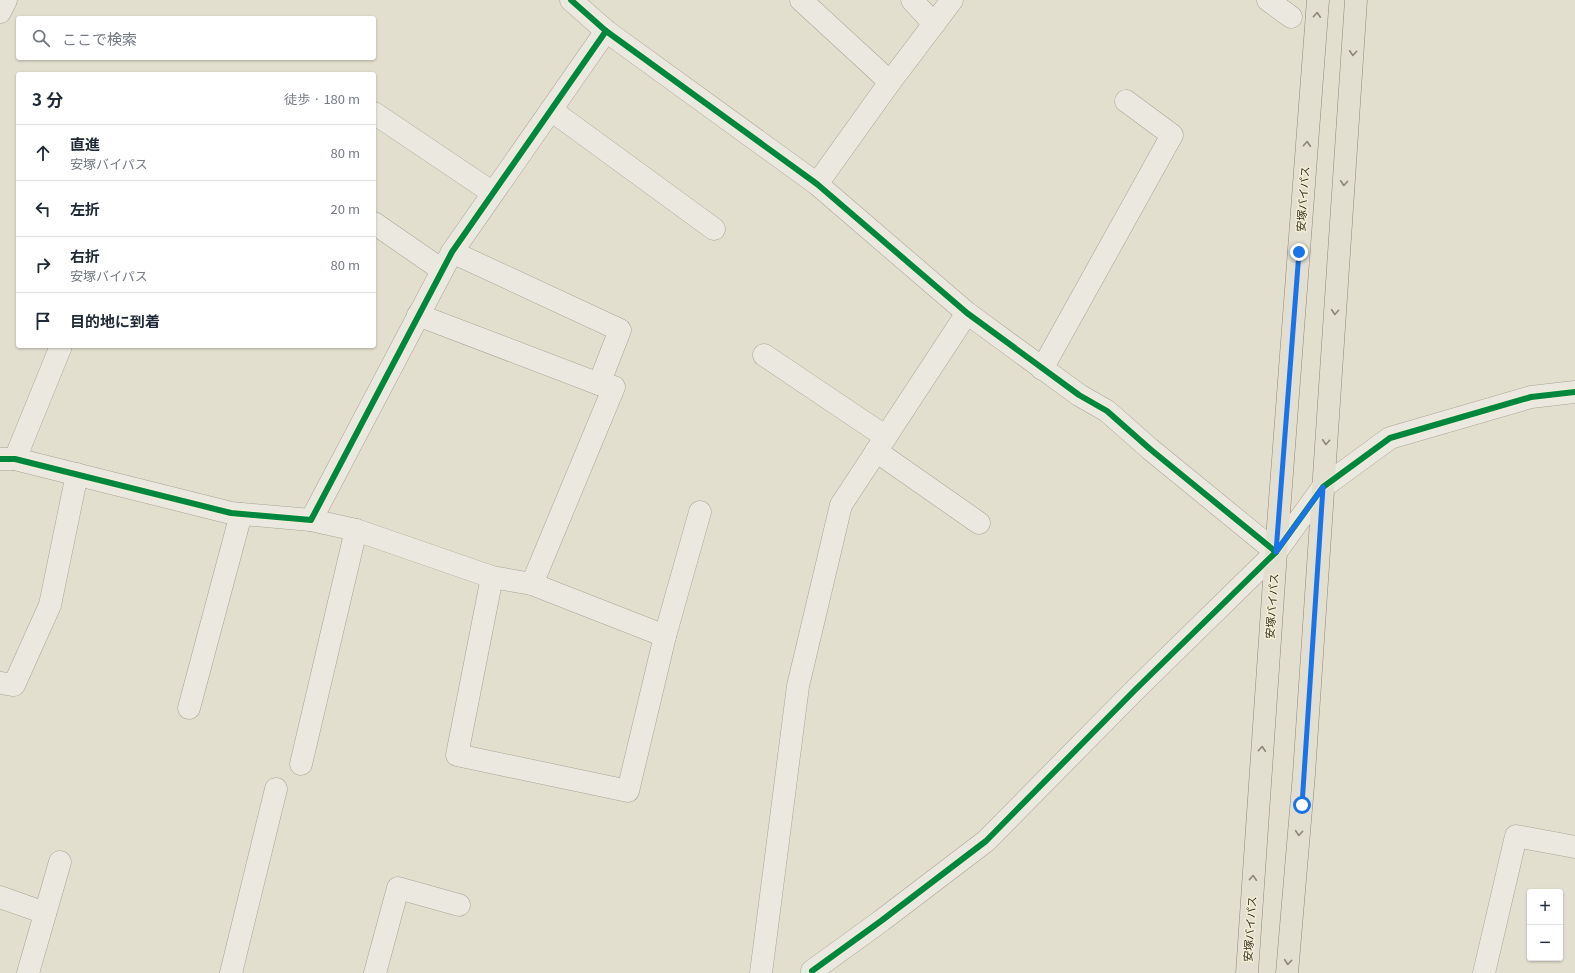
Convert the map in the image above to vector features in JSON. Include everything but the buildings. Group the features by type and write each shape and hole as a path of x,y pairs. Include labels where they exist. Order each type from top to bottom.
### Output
{"main road":[{"name":"安塚バイパス","path":"1247,973 1276,552 1318,0"},
{"path":"1287,973 1304,774 1356,0"}],"street":[{"path":"0,12 6,0"},
{"path":"571,0 606,31 817,184 968,312 1079,395 1107,411 1150,449 1276,552"},
{"path":"801,0 890,82"},
{"path":"912,0 934,24"},
{"path":"817,184 890,82 952,0"},
{"path":"1268,0 1290,16"},
{"path":"311,520 447,261 492,193 606,31"},
{"path":"1042,368 1172,135 1126,101"},
{"path":"551,110 714,229"},
{"path":"376,113 492,193"},
{"path":"376,223 447,261 620,330 599,384"},
{"path":"761,973 798,686 841,505 968,312"},
{"path":"418,316 599,384 614,387 532,584"},
{"path":"60,348 8,459 77,474 231,513 311,520 356,530 492,577 532,584 665,636"},
{"path":"764,355 881,444 979,523"},
{"path":"810,972 881,921 986,840 1135,690 1276,552 1323,487 1390,438 1531,397 1575,392"},
{"path":"0,683 14,685 50,606 77,474"},
{"path":"492,577 457,755 628,791 665,636 700,512"},
{"path":"189,708 241,514"},
{"path":"301,764 356,530"},
{"path":"231,973 276,789"},
{"path":"1484,973 1516,836 1575,848"},
{"path":"28,973 60,862"},
{"path":"375,973 398,888 459,905"},
{"path":"0,897 46,913"}],"cycle path":[{"path":"571,0 606,31 817,184 967,313 1079,395 1107,411 1150,449 1276,552"},
{"path":"0,459 15,459 231,513 311,520 452,252 606,31"},
{"path":"812,971 881,921 986,841 1135,690 1276,552 1323,487 1390,438 1531,397 1575,392"}],"route":[{"path":"1299,252 1276,552 1323,487 1302,805"}]}
